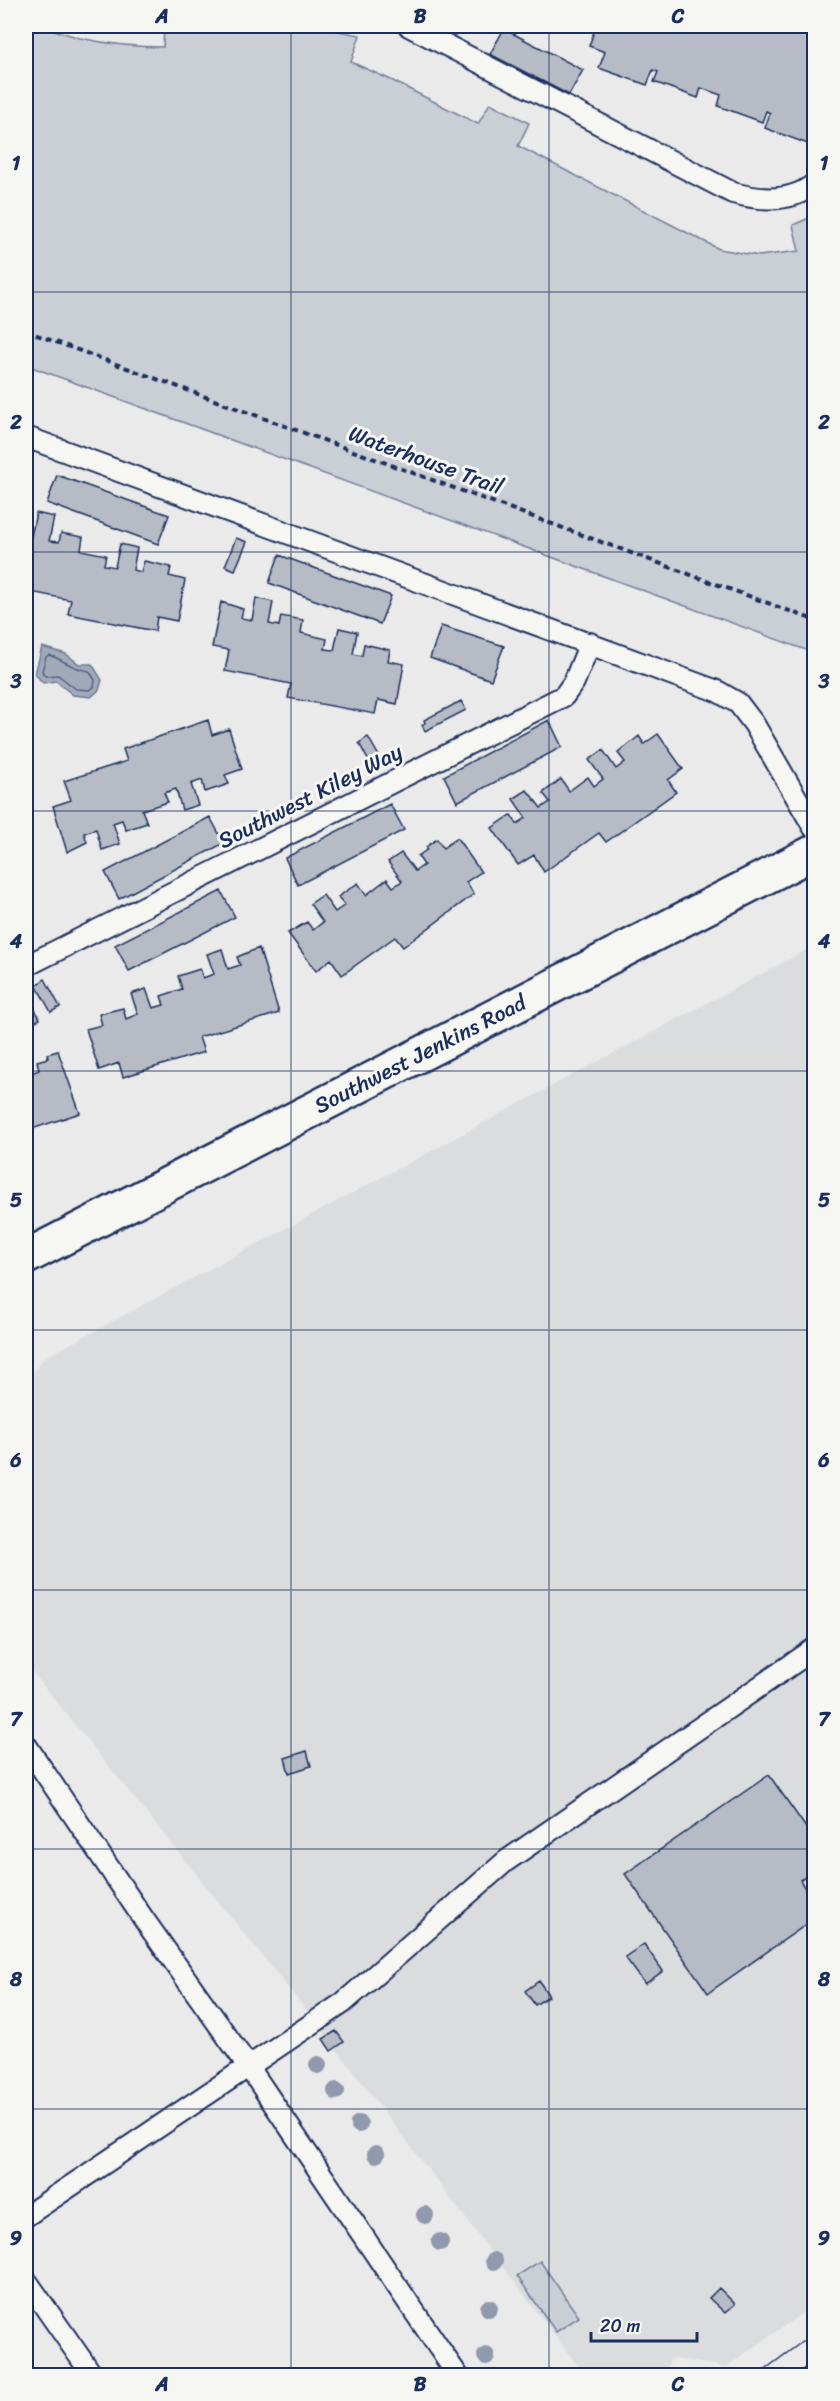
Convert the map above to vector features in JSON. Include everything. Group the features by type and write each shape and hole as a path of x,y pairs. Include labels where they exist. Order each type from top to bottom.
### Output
{"main road":[{"name":"Southwest Jenkins Road","path":"26,1257 814,852"}],"lane":[{"path":"409,26 733,194 758,200 784,197 814,184"},
{"path":"26,437 708,687 738,703 754,724 814,828"},
{"name":"Southwest Kiley Way","path":"26,966 564,696 574,682 590,643"},
{"path":"26,2216 343,2003 506,1861 814,1649"},
{"path":"26,1745 145,1921 248,2066 458,2376"},
{"path":"26,2280 93,2376"}],"path":[{"name":"Waterhouse Trail","path":"26,331 814,620"}],"shaded area":[{"path":"26,26 46,28 101,42 153,47 163,47 164,26 311,26 360,35 351,62 478,124 490,103 529,123 518,146 719,249 759,256 799,251 793,225 814,216 814,653 26,365"},
{"path":"814,946 814,2305 726,2367 670,2358 665,2375 585,2375 316,2022 34,1674 26,1661 26,1382 44,1358"},
{"path":"540,2261 579,2317 556,2332 517,2276"}],"water":[{"path":"42,647 66,654 79,664 92,664 102,680 99,690 91,697 73,695 56,681 43,683 35,674"}],"building":[{"path":"437,26 459,26 455,35"},
{"path":"596,26 814,26 813,146 765,128 770,113 766,111 762,122 718,106 721,95 701,88 698,98 654,82 658,72 653,70 647,85 599,68 605,52 589,46"},
{"path":"504,29 583,70 569,95 490,54"},
{"path":"57,475 169,515 158,544 47,503"},
{"path":"36,513 54,517 49,541 59,542 61,533 83,537 81,550 106,555 104,565 115,567 120,544 137,548 133,570 141,572 144,561 171,567 169,576 185,580 177,621 157,617 155,631 68,614 71,600 26,591 26,535 31,537"},
{"path":"236,538 247,542 235,570 225,566"},
{"path":"279,555 391,596 380,624 269,583"},
{"path":"256,598 273,602 269,624 279,626 281,616 303,620 301,633 327,639 325,649 334,650 339,628 357,632 353,654 362,656 364,644 390,650 388,661 404,664 397,704 378,700 375,714 288,698 291,684 225,671 229,650 212,647 221,602 243,609 241,618 252,620"},
{"path":"26,623 33,626 26,648"},
{"path":"441,626 504,646 491,680 430,658"},
{"path":"461,701 466,710 425,731 422,725 425,723 424,720"},
{"path":"208,720 212,735 229,729 242,769 225,775 229,784 205,792 202,780 191,784 198,805 182,810 176,789 164,793 168,802 142,810 147,823 126,830 122,820 113,823 120,844 102,850 96,829 84,833 87,842 67,852 53,806 71,800 64,781 127,761 123,749"},
{"path":"549,720 562,747 457,802 444,776"},
{"path":"658,734 683,769 668,780 676,792 606,842 599,833 544,872 534,855 518,865 492,828 511,815 517,824 526,818 513,799 527,790 541,808 550,802 543,793 561,779 569,791 588,777 594,786 603,779 589,760 603,750 616,769 625,762 618,753 639,736 644,744"},
{"path":"368,737 383,763 373,769 359,743"},
{"path":"390,804 404,830 298,885 285,858"},
{"path":"210,817 224,843 119,899 105,872"},
{"path":"457,838 481,872 466,882 474,894 403,947 395,937 342,975 331,959 316,971 288,933 307,922 313,930 323,922 310,904 323,895 335,912 345,905 338,897 358,883 366,895 387,879 393,887 402,881 388,862 401,853 415,871 424,865 418,856 428,849 426,847 437,839 443,848"},
{"path":"221,891 235,917 129,971 115,945"},
{"path":"259,948 279,1013 199,1037 204,1052 123,1077 119,1063 99,1070 86,1029 102,1025 99,1014 123,1008 126,1019 138,1014 131,994 146,989 153,1008 164,1005 161,996 182,989 178,976 200,969 203,978 214,974 207,954 222,949 228,969 240,965 237,957"},
{"path":"45,979 60,1007 51,1012 36,985"},
{"path":"26,992 40,1019 26,1026"},
{"path":"58,1051 80,1113 26,1131 26,1062 29,1074 39,1070 37,1061 48,1058 47,1054"},
{"path":"307,1751 311,1766 289,1773 285,1758"},
{"path":"769,1775 814,1839 814,1869 800,1880 814,1904 814,1919 708,1993 625,1874"},
{"path":"644,1944 663,1971 645,1984 625,1957"},
{"path":"539,1981 549,1996 535,2005 525,1991"},
{"path":"336,2031 344,2042 331,2051 323,2039"},
{"path":"719,2288 735,2304 725,2313 709,2298"}],"tram line":[{"path":"756,2376 814,2333"},
{"path":"794,2376 814,2361"}]}
